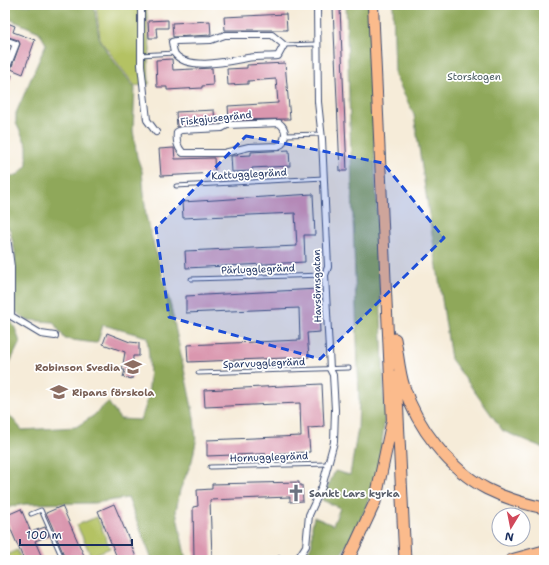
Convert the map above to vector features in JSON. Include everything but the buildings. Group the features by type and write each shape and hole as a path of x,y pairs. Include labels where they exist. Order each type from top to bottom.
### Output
{"highway":[{"path":"395,339 404,386 410,404 438,447 465,474 486,488 508,498 544,508"},
{"path":"395,339 405,560"},
{"path":"348,560 375,502 392,422"},
{"path":"392,422 398,560"},
{"path":"510,560 544,551"}],"main road":[{"path":"373,5 392,422"},
{"path":"379,5 395,339"}],"street":[{"path":"141,5 140,55 147,120 156,132"},
{"name":"Havsörnsgatan","path":"297,560 306,546 309,515 322,487 330,464 335,428 333,375 330,369 325,275 328,267 316,56 317,5"},
{"path":"225,36 272,36 284,45 278,56 247,58 207,65 189,63 176,56 172,42 211,40 225,36"},
{"path":"5,40 16,44 7,66 5,66"},
{"name":"Fiskgjusegränd","path":"280,122 284,126 286,135 282,144 278,146 249,147 224,153 183,153 179,149 176,140 176,132 181,130 222,128 227,125 280,122"},
{"path":"5,234 7,237 11,267 11,316 41,334 55,336"}],"lane":[{"path":"284,45 317,44"},
{"path":"140,55 175,53"},
{"path":"286,135 320,134"},
{"name":"Kattugglegränd","path":"176,186 324,178"},
{"name":"Pärlugglegränd","path":"191,279 325,275"},
{"name":"Sparvugglegränd","path":"198,373 349,368"},
{"name":"Hornugglegränd","path":"210,468 330,464"},
{"path":"31,514 41,510 63,560"}],"highlighted area":[{"path":"246,136 383,163 444,238 320,359 169,317 156,228"}],"green space":[{"path":"5,5 94,5 99,38 107,52 135,88 133,130 137,157 142,171 146,216 171,307 194,417 196,442 192,461 180,490 176,511 186,560 152,560 128,498 94,503 25,504 5,508 5,410 22,430 76,427 93,416 108,402 120,419 140,420 149,390 150,369 147,337 103,325 98,341 95,343 65,339 53,322 26,320 15,311 15,252 10,230 5,224 5,179 19,174 27,165 27,146 16,123 16,113 46,44 39,32 5,17"},
{"path":"96,5 146,5 150,51 148,59 149,84 135,86 103,44 100,38"},
{"path":"346,5 369,5 385,417 383,438 376,475 358,526 337,560 304,560 312,544 312,526 314,517 333,525 340,508 322,500 335,471 350,475 358,428 359,400"},
{"name":"Storskogen","path":"393,5 544,5 544,448 503,431 451,359 414,115 395,75"},
{"path":"5,254 8,316 15,328 20,342 5,373"},
{"path":"97,517 110,548 91,556 77,525"},
{"path":"17,550 22,560 5,560 5,556"}],"place":[{"name":"Robinson Svedia","path":"133,367"},
{"name":"Ripans förskola","path":"59,392"},
{"name":"Sankt Lars kyrka","path":"296,493"}]}
